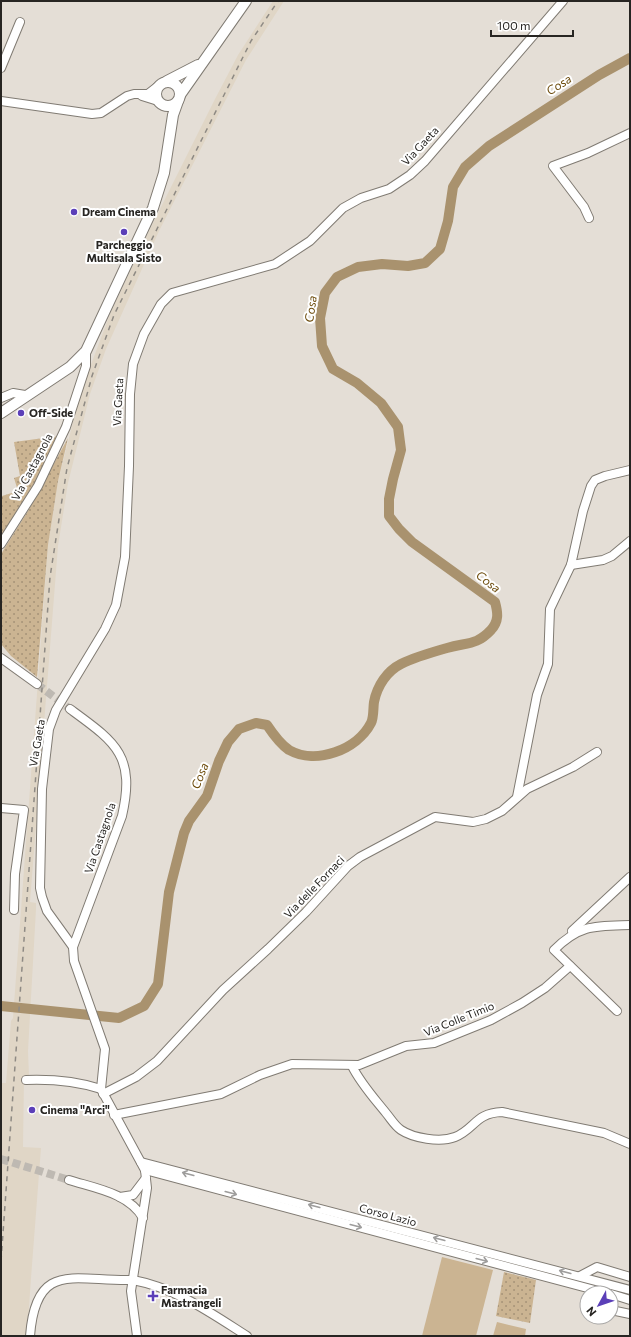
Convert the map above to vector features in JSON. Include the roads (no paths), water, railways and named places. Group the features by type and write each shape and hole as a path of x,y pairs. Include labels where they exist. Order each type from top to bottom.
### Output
{"main road":[{"path":"1,413 70,366 86,351 153,208 164,173 173,115 179,98 246,1"},
{"path":"170,138 167,116 155,94 157,87 191,70 205,61"},
{"path":"167,81 177,85 179,98"},
{"path":"160,103 169,106 179,98"}],"street":[{"name":"Via Gaeta","path":"102,1092 106,1056 104,1040 74,962 73,947 47,911 40,888 42,789 49,729 56,710 105,629 116,605 125,551 129,466 130,394 133,364 144,334 161,304 172,293 275,264 310,241 343,208 361,198 389,189 410,175 425,161 563,1"},
{"path":"1,68 20,22"},
{"path":"1,101 92,114 101,113 127,96 134,94 148,94 157,87"},
{"path":"127,96 139,96 160,103"},
{"path":"589,218 584,207 553,166 588,153 630,133"},
{"name":"Via Castagnola","path":"1,544 38,486 66,427 86,366 86,351"},
{"path":"1,398 13,393 26,395"},
{"path":"516,800 520,787 537,695 548,664 550,609 553,599 571,565 582,511 591,486 595,480 630,470"},
{"path":"571,565 603,560 612,556 630,541"},
{"path":"1,651 11,664"},
{"path":"1,658 36,684"},
{"name":"Via Castagnola","path":"70,709 108,737 120,753 126,772 127,788 122,816 73,947"},
{"name":"Via delle Fornaci","path":"102,1092 136,1077 157,1061 218,995 306,912 348,866 360,857 435,817 473,822 486,819 502,811 527,789 573,767 597,752"},
{"path":"1,808 24,810 15,874 14,910"},
{"path":"568,937 570,932 630,877"},
{"path":"617,1011 554,950 568,937 590,927 630,925"},
{"name":"Via Colle Timio","path":"114,1115 221,1094 260,1075 292,1064 359,1065 406,1046 420,1046 434,1043 491,1020 522,1003 545,988 570,966"},
{"path":"352,1066 372,1097 394,1123 400,1129 410,1134 430,1138 456,1137 483,1116 494,1112 502,1112 604,1133 630,1144"},
{"path":"26,1080 56,1079 74,1081 102,1092 141,1162 146,1174 147,1188 131,1291 136,1336"},
{"name":"Corso Lazio","path":"141,1162 630,1290"},
{"path":"133,1195 146,1174"},
{"name":"Corso Lazio","path":"146,1174 166,1176 579,1287"},
{"path":"147,1188 152,1180 166,1176"},
{"path":"69,1180 119,1197 132,1204 143,1218"},
{"path":"119,1197 133,1195 145,1201"},
{"path":"132,1204 145,1201"},
{"path":"580,1276 597,1267 630,1277"},
{"path":"30,1336 33,1312 38,1297 46,1286 54,1281 66,1279 133,1280 144,1282 193,1301 247,1336"},
{"path":"619,1297 630,1300"},
{"path":"619,1312 630,1314"}],"waterway":[{"name":"Cosa","path":"1,1006 119,1018 144,1006 158,984 169,892 184,833 189,821 207,796 219,761 228,742 239,729 256,723 267,725 280,742 289,750 311,756 335,752 356,741 365,733 372,721 375,696 380,685 387,675 396,667 418,657 481,639 494,627 497,617 495,602 412,542 389,516 389,499 401,450 398,427 381,403 357,383 333,369 322,346 320,318 325,293 337,277 358,267 382,264 408,266 425,263 440,249 448,221 453,187 465,167 489,146 599,75 630,58"}],"tunnel":[{"path":"37,684 70,709"},
{"path":"1,1159 69,1180"}],"railway":[{"path":"1,1261 50,577 67,468 92,376 114,315 251,41 278,1"}],"place":[{"name":"Dream Cinema","path":"74,212"},
{"name":"Parcheggio Multisala Sisto","path":"124,232"},
{"name":"Off-Side","path":"21,413"},
{"name":"Cinema \"Arci\"","path":"32,1110"},
{"name":"Farmacia Mastrangeli","path":"153,1296"}]}
